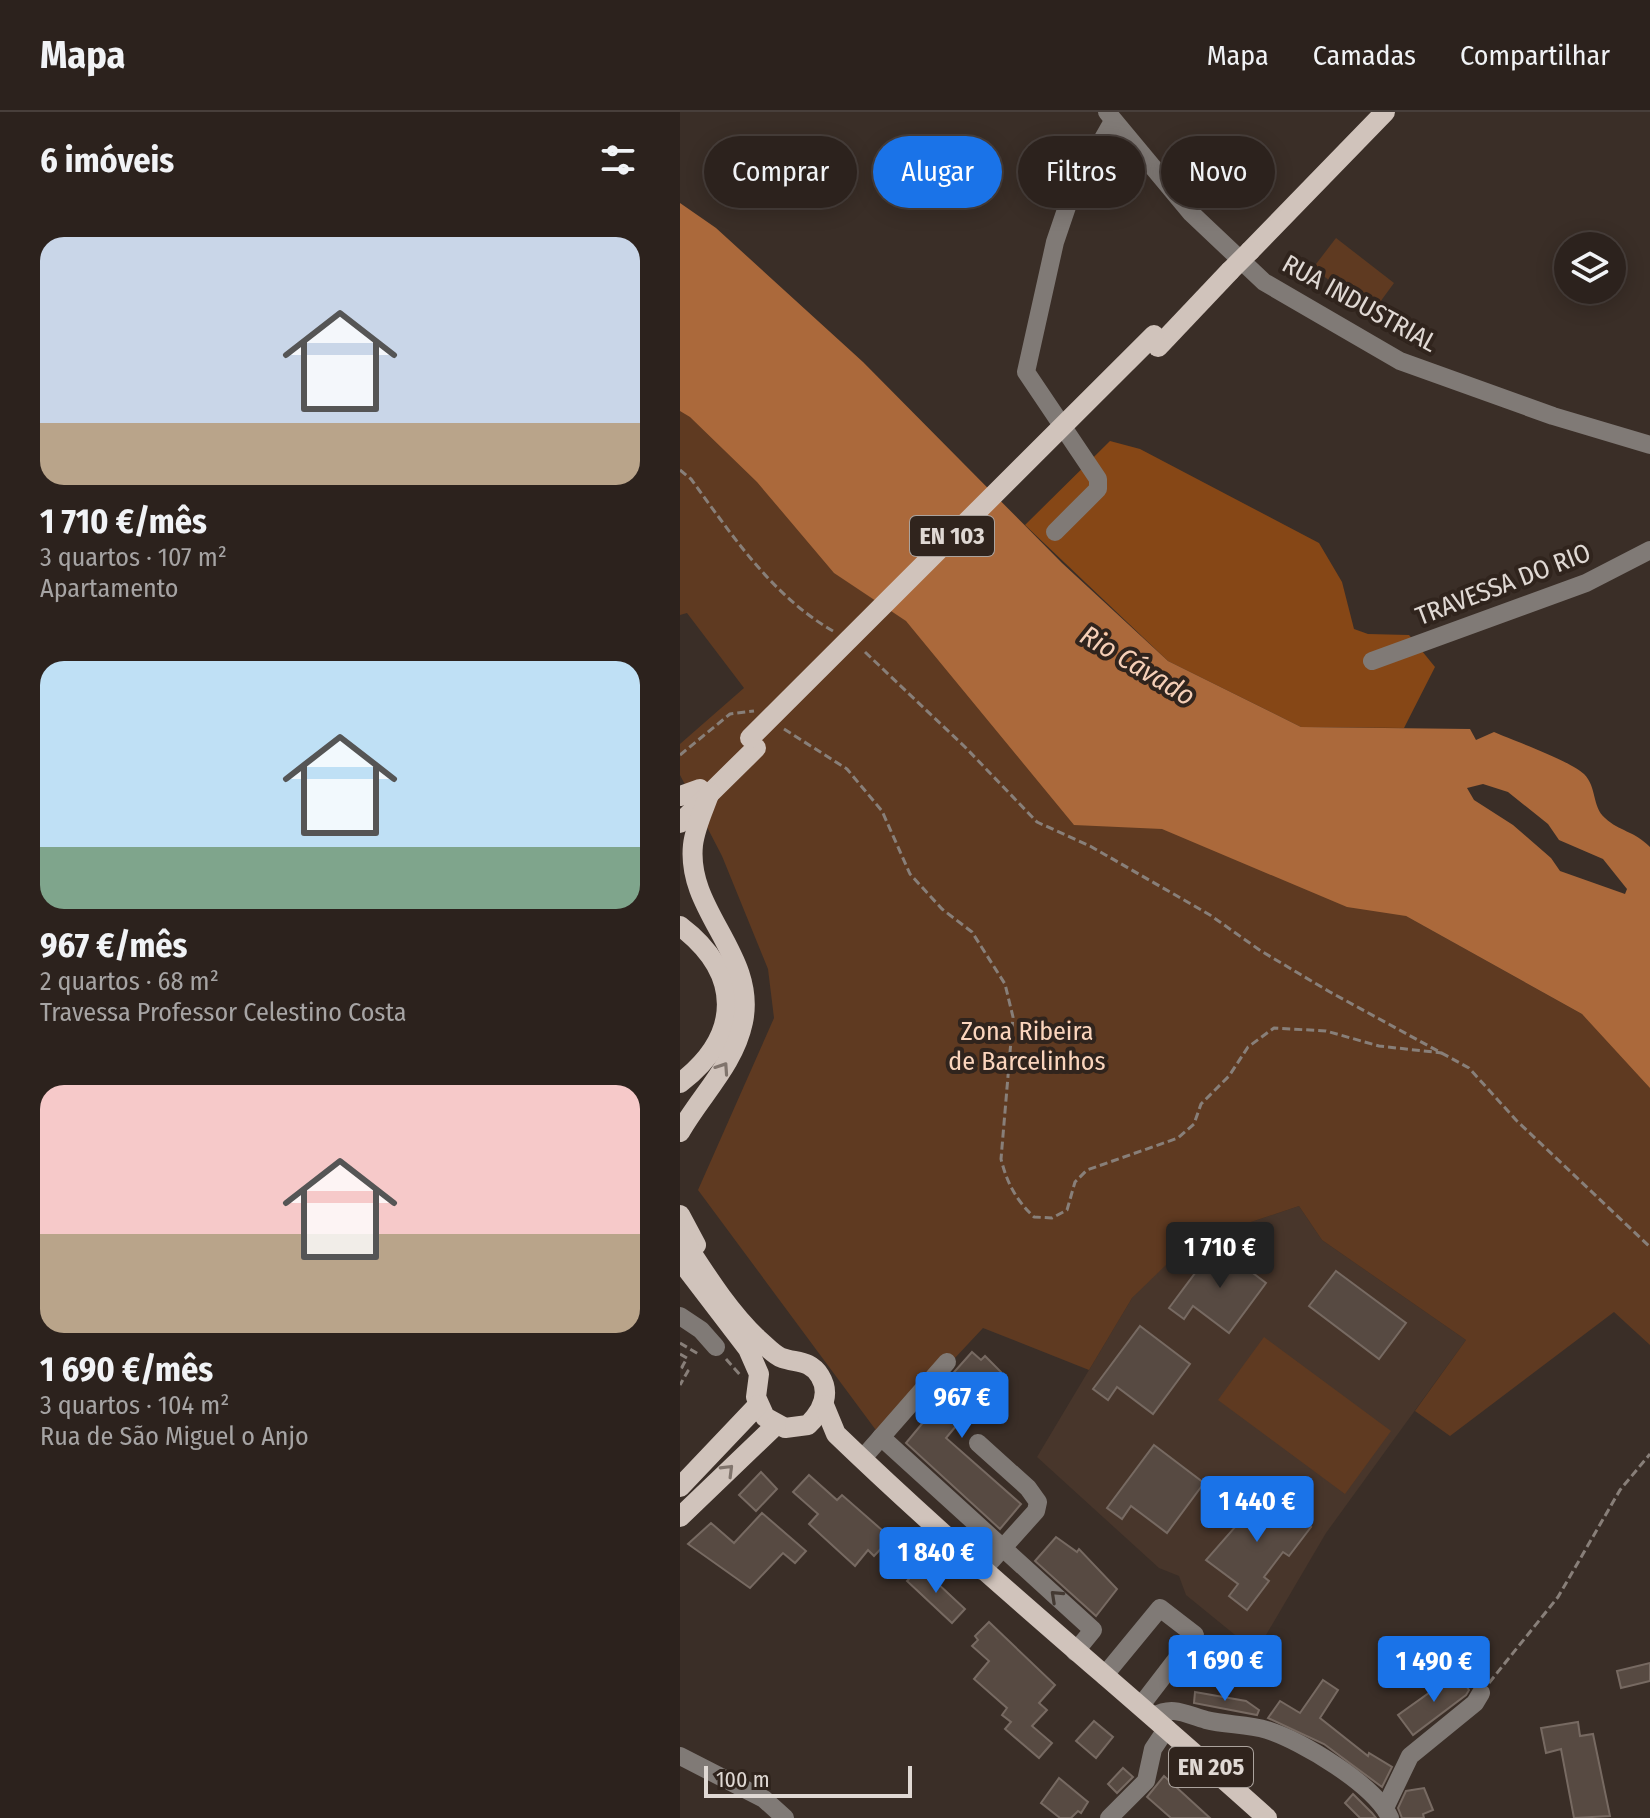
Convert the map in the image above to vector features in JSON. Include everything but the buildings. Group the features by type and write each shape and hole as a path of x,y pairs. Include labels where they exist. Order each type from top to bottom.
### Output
{"main road":[{"name":"EN 103","path":"1247,247 1371,112"},
{"name":"EN 103","path":"680,808 753,743 1385,112"},
{"name":"EN 103","path":"680,823 697,792"},
{"path":"680,1132 736,1049 744,1020 745,994 740,971 704,906 694,877 697,792"},
{"path":"680,926 703,943 719,966 726,991 727,1017 720,1040 710,1056 680,1083"},
{"path":"680,1215 697,1249 689,1260"},
{"path":"680,1235 705,1297 755,1367 758,1405 765,1417 785,1428 808,1425 836,1434"},
{"path":"689,1260 736,1314 781,1358"},
{"path":"680,1275 705,1297"},
{"path":"755,1367 781,1358 801,1361 819,1375 824,1385 824,1405 808,1425"},
{"path":"680,1487 758,1405"},
{"name":"EN 205","path":"824,1405 836,1434 982,1571 1154,1716 1267,1818"},
{"path":"680,1517 776,1425"}],"street":[{"name":"RUA INDUSTRIAL","path":"1110,116 1191,213 1264,282 1400,361 1553,416 1650,445"},
{"path":"1055,532 1098,489 1098,479 1026,372 1055,242 1071,195 1110,116"},
{"name":"TRAVESSA DO RIO","path":"1372,661 1586,583 1650,550"},
{"path":"680,1316 701,1330 708,1351"},
{"path":"862,1459 947,1362"},
{"path":"881,1437 1093,1630 1075,1652"},
{"path":"978,1443 1028,1488 1038,1502 1036,1511 982,1571"},
{"path":"1104,1676 1160,1608 1195,1635 1154,1716 1153,1749 1146,1781 1109,1818"},
{"path":"1154,1716 1171,1709 1208,1720 1267,1730 1349,1776 1388,1813 1410,1756 1475,1703 1481,1693"},
{"path":"680,1756 764,1799 785,1818"}],"path":[{"path":"680,470 691,479 751,561 806,614 836,632"},
{"path":"865,652 965,747 1037,822 1090,846 1210,915 1319,985 1469,1068 1516,1120 1650,1247"},
{"path":"680,755 730,714 755,711"},
{"path":"782,727 847,769 882,811 910,874 942,909 972,932 1005,984 1013,1017 1001,1159 1006,1181 1034,1217 1052,1218 1067,1210 1075,1182 1087,1170 1178,1138 1194,1124 1201,1104 1229,1076 1248,1047 1274,1028 1326,1031 1379,1046 1442,1053"},
{"path":"680,1343 708,1351"},
{"path":"680,1354 687,1358 682,1367 688,1371 680,1385"},
{"path":"740,1388 746,1363 755,1367"},
{"path":"1481,1693 1558,1597 1620,1490 1650,1454"}],"shaded area":[{"path":"1110,441 1140,449 1319,543 1342,582 1354,629 1368,634 1409,635 1435,667 1404,728 1301,727 1168,661 1025,525"},
{"path":"1299,1206 1322,1240 1466,1340 1326,1533 1256,1652 1186,1595 1179,1576 1159,1568 1037,1457 1132,1298 1195,1232 1205,1227 1239,1226"}],"green space":[{"path":"1336,238 1394,283 1372,313 1313,268"},
{"name":"Zona Ribeira de Barcelinhos","path":"680,407 1406,916 1582,1014 1650,1075 1650,1345 1614,1312 1450,1436 1415,1411 1466,1340 1322,1240 1299,1206 1239,1226 1205,1227 1132,1298 1089,1370 983,1328 881,1437 698,1190 774,1018 768,969 722,856 680,775 680,744 744,688 687,613 680,615"},
{"path":"1264,1337 1391,1431 1345,1494 1218,1400"}],"water":[{"name":"Rio Cávado","path":"680,203 716,228 863,362 1062,563 1168,661 1301,727 1470,729 1476,740 1494,732 1577,769 1588,779 1598,808 1605,818 1650,847 1650,1088 1582,1014 1406,916 1347,907 1162,829 1074,825 906,621 834,573 757,482 680,411","holes":["1483,784 1508,792 1548,824 1559,840 1603,859 1627,889 1625,894 1560,871 1551,858 1513,825 1474,800 1467,788"]}]}
